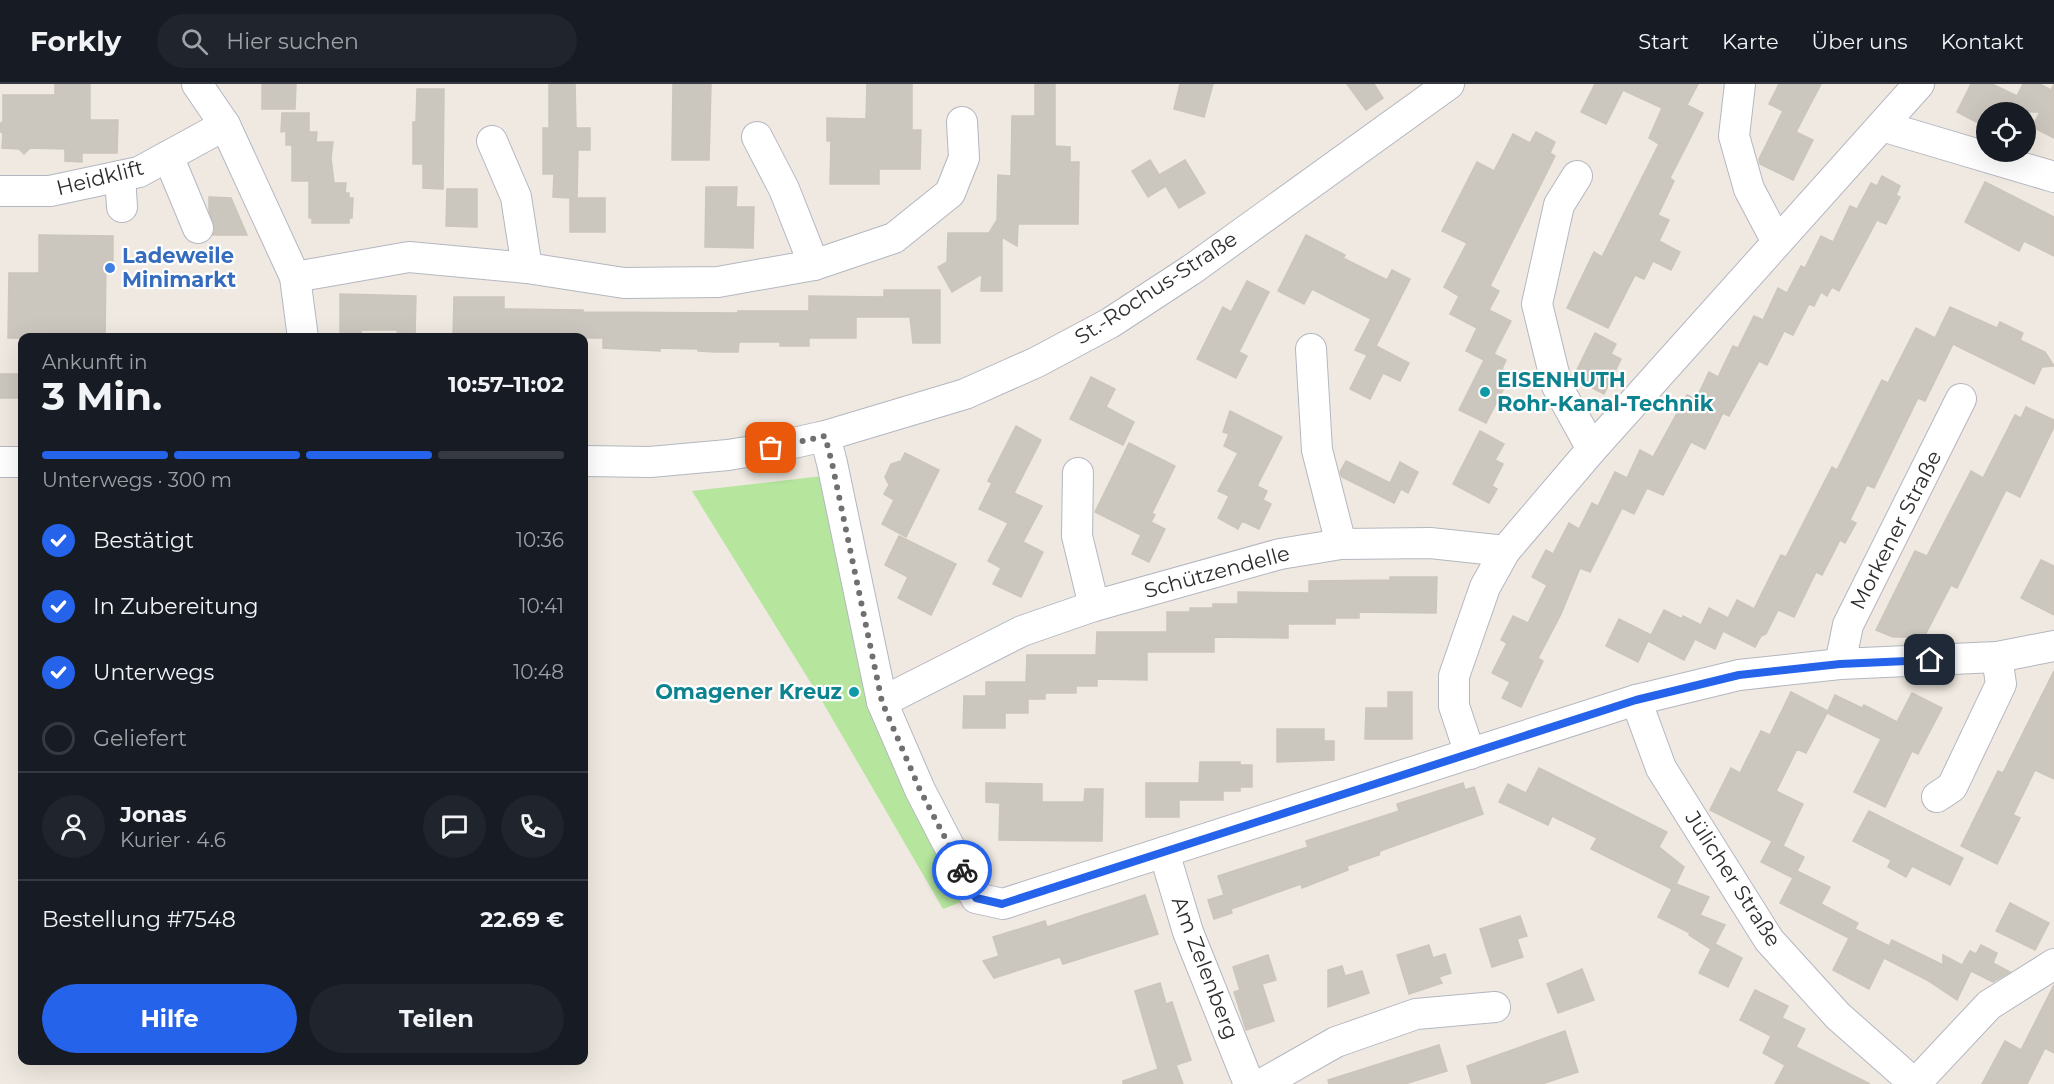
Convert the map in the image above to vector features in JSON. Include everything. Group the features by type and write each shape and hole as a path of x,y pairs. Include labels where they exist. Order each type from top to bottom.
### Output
{"street":[{"path":"198,84 225,125 295,277 302,333"},
{"path":"1740,84 1734,136 1749,189 1777,242"},
{"path":"1470,754 1454,706 1454,676 1485,587 1505,551 1592,449 1919,84"},
{"name":"St.-Rochus-Straße","path":"588,462 650,462 728,455 771,448 825,436 964,394 1036,362 1110,323 1191,270 1439,87"},
{"path":"295,277 409,257 527,268 624,283 718,282 814,265 894,237 950,193 964,158 962,122"},
{"name":"Heidklift","path":"0,191 50,191 139,172 225,125"},
{"path":"1882,126 2054,177"},
{"path":"757,137 784,189 814,265"},
{"path":"492,141 516,198 527,268"},
{"path":"168,156 198,228"},
{"path":"120,176 122,207"},
{"path":"1577,176 1559,205 1537,304 1557,386 1592,449"},
{"path":"1311,349 1317,450 1341,544"},
{"name":"Morkener Straße","path":"1840,664 1848,625 1961,399"},
{"path":"825,436 882,702 920,790 976,898 1002,904 1636,700 1739,675 1840,664 1997,657 2054,646"},
{"path":"0,462 18,462"},
{"path":"1078,473 1077,536 1094,606"},
{"name":"Schützendelle","path":"882,702 1022,631 1094,606 1280,554 1341,544 1430,543 1505,551"},
{"path":"1937,797 1952,787 2001,684 1997,657"},
{"name":"Jülicher Straße","path":"1636,700 1662,768 1769,940 1838,1016 1915,1084"},
{"name":"Am Zelenberg","path":"1164,852 1188,932 1249,1084"},
{"path":"1915,1084 1989,1005 2054,964"},
{"path":"1262,1084 1336,1042 1416,1014 1495,1006"}],"green space":[{"path":"823,476 964,901 943,909 822,701 692,491"}],"building":[{"path":"55,84 90,84 90,120 118,120 117,153 82,153 82,162 65,161 65,149 30,148 24,154 19,149 2,148 3,134 0,131 0,124 3,121 3,95 55,95"},
{"path":"262,84 296,84 295,109 262,109"},
{"path":"549,84 575,84 576,128 590,128 590,150 578,150 577,198 605,198 605,232 570,232 570,198 553,197 554,174 543,174 543,128 549,128"},
{"path":"673,84 711,84 709,160 672,160"},
{"path":"867,84 912,84 912,130 921,130 920,169 879,169 879,184 830,184 831,141 827,141 827,118 866,119"},
{"path":"1035,84 1055,84 1055,146 1070,147 1070,162 1079,162 1078,224 1018,224 1017,246 1002,237 1002,291 981,291 982,274 952,292 938,267 947,262 948,233 989,233 997,220 998,175 1011,176 1012,116 1035,116"},
{"path":"1180,84 1213,84 1204,117 1174,109"},
{"path":"1347,84 1374,84 1383,98 1366,110"},
{"path":"1595,84 1698,84 1687,105 1703,113 1670,178 1674,181 1658,215 1669,220 1659,241 1680,252 1671,270 1653,261 1644,279 1635,275 1608,328 1567,308 1594,252 1602,257 1659,144 1649,138 1662,108 1623,90 1606,124 1581,112"},
{"path":"1779,84 1821,84 1796,132 1813,140 1793,180 1760,164 1759,159 1783,111 1769,104"},
{"path":"1971,84 1992,84 2017,96 2023,84 2040,84 2051,90 2054,84 2054,138 2036,129 2036,120 2040,112 2036,112 2036,102 1976,102 1976,122 1957,112"},
{"path":"417,89 444,89 443,189 423,188 423,164 413,164 413,122 416,122"},
{"path":"282,113 309,113 309,132 317,132 316,142 333,142 331,158 334,183 346,183 345,193 349,193 349,198 353,198 352,218 349,218 349,223 312,223 312,218 309,218 309,173 308,181 292,181 292,145 286,145 286,131 281,132"},
{"path":"1536,132 1555,142 1550,153 1555,156 1490,286 1499,291 1489,310 1511,321 1494,354 1506,360 1502,369 1511,374 1486,423 1459,410 1484,360 1466,351 1477,328 1450,314 1459,296 1444,287 1467,243 1442,231 1477,162 1494,171 1513,134 1530,143"},
{"path":"1150,160 1166,186 1148,197 1132,171"},
{"path":"1185,160 1205,193 1179,208 1159,175"},
{"path":"1882,176 1900,186 1896,195 1900,197 1886,224 1877,220 1839,291 1832,287 1827,296 1821,292 1814,306 1809,304 1793,335 1784,331 1767,365 1759,361 1729,416 1723,413 1705,449 1691,442 1663,495 1647,488 1634,514 1622,508 1590,572 1580,568 1561,614 1538,658 1543,661 1521,707 1502,698 1510,682 1492,673 1507,643 1501,640 1513,616 1528,623 1547,585 1532,577 1546,550 1553,554 1569,523 1579,529 1592,503 1598,506 1615,472 1627,478 1640,450 1653,457 1687,395 1696,399 1709,372 1718,377 1733,346 1738,348 1754,316 1763,320 1778,288 1787,293 1801,266 1805,268 1821,236 1833,242 1850,206 1857,209 1871,183 1877,186"},
{"path":"1985,182 2054,217 2054,256 2024,241 2019,251 1965,222"},
{"path":"706,187 737,187 736,207 754,207 753,248 705,247"},
{"path":"447,189 477,189 477,227 446,226"},
{"path":"209,197 231,198 247,235 213,235 215,230 209,210"},
{"path":"39,235 113,236 113,262 106,262 105,333 18,333 18,338 8,338 9,273 39,273"},
{"path":"1306,235 1345,255 1343,258 1387,280 1392,270 1410,279 1376,346 1409,363 1400,381 1383,373 1370,399 1350,389 1367,355 1355,350 1371,319 1312,289 1304,304 1278,291"},
{"path":"1247,281 1269,292 1239,352 1247,356 1236,378 1197,359 1223,307 1231,312"},
{"path":"884,290 940,290 940,343 913,343 910,317 856,317 856,338 809,338 809,346 780,346 780,342 739,342 738,352 698,351 698,349 660,348 660,351 603,348 603,338 588,338 588,333 453,333 454,297 504,297 504,309 738,313 738,311 809,311 809,296 884,297"},
{"path":"340,294 416,296 415,333 398,333 397,330 361,330 361,333 340,333"},
{"path":"1950,307 1997,328 2000,322 2023,333 2020,340 2045,352 2054,366 2042,367 2034,384 1953,344 1925,401 1918,398 1874,488 1867,485 1850,520 1856,523 1845,543 1840,540 1822,575 1816,572 1794,617 1778,610 1766,634 1761,636 1755,647 1723,631 1715,649 1695,639 1684,660 1648,641 1638,662 1606,646 1619,619 1651,635 1664,610 1701,625 1709,608 1728,618 1737,600 1754,609 1781,555 1786,557 1832,467 1837,470 1882,380 1888,383 1916,328 1935,338"},
{"path":"1595,333 1616,344 1611,354 1621,359 1604,394 1573,378"},
{"path":"0,374 18,374 18,398 0,398"},
{"path":"1091,377 1115,389 1106,407 1134,422 1123,445 1070,419"},
{"path":"2026,407 2054,420 2054,427 2020,497 2006,490 1957,588 1951,585 1924,637 1893,637 1876,630 1915,551 1927,556 1971,471 1983,478 2015,415 2021,418"},
{"path":"1230,411 1282,437 1257,486 1267,491 1263,500 1271,504 1259,529 1242,521 1238,529 1218,518 1229,496 1218,491 1238,453 1224,446 1229,434 1223,432"},
{"path":"1016,426 1041,440 1014,493 1042,506 1023,542 1043,552 1021,597 993,584 1001,568 988,561 1008,523 979,509 992,483 988,481"},
{"path":"1480,431 1504,444 1495,460 1503,464 1492,486 1497,489 1489,503 1453,484"},
{"path":"1129,443 1175,466 1152,513 1155,515 1151,522 1165,529 1149,562 1132,554 1141,535 1095,512"},
{"path":"905,453 939,470 906,537 882,524 894,500 884,494 889,485 885,477 891,464 901,461"},
{"path":"1346,461 1390,483 1400,462 1418,472 1408,493 1401,489 1394,503 1342,477 1340,472"},
{"path":"899,536 956,564 931,615 898,598 908,577 885,565"},
{"path":"2041,560 2054,566 2054,615 2021,598"},
{"path":"1390,577 1437,577 1436,613 1359,612 1359,618 1335,618 1335,624 1288,624 1288,638 1214,637 1214,652 1147,652 1147,680 1097,679 1097,686 1076,686 1076,693 1045,693 1045,699 1028,699 1028,713 1005,713 1005,728 963,728 964,696 986,696 986,682 1026,682 1027,655 1096,655 1097,632 1167,632 1167,612 1190,612 1190,608 1213,608 1213,604 1238,604 1238,592 1309,593 1309,581 1390,580"},
{"path":"2054,671 2054,779 2035,770 2013,815 2020,818 1997,864 1961,846 1998,771 2003,773"},
{"path":"1388,692 1412,692 1412,739 1365,739 1366,708 1388,708"},
{"path":"1791,692 1828,711 1806,753 1797,749 1776,791 1803,804 1783,846 1804,857 1797,871 1830,887 1821,904 1858,923 1855,929 1889,946 1892,940 1943,965 1943,955 1962,965 1970,951 1976,954 1981,945 1997,953 1993,963 2010,972 1993,982 1971,971 1957,1000 1927,980 1884,958 1869,989 1833,970 1849,938 1780,903 1793,878 1761,862 1772,841 1710,810 1731,768 1740,773 1761,731 1770,735"},
{"path":"1912,693 1942,708 1918,754 1912,751 1885,807 1854,792 1881,739 1827,713 1835,695 1862,708 1864,705 1897,722"},
{"path":"1277,729 1324,729 1324,741 1334,741 1334,760 1277,762"},
{"path":"1200,762 1240,762 1240,765 1252,765 1252,787 1240,787 1240,791 1223,791 1223,800 1179,800 1179,817 1146,817 1146,783 1199,783"},
{"path":"1539,768 1667,832 1659,847 1684,867 1676,884 1709,897 1700,915 1725,925 1715,944 1742,958 1728,987 1699,973 1711,949 1689,935 1690,933 1658,917 1672,889 1591,849 1597,838 1552,816 1548,825 1499,802 1508,784 1526,793"},
{"path":"986,783 1042,784 1042,802 1084,802 1085,789 1103,789 1102,841 999,840 1000,803 986,802"},
{"path":"1463,783 1465,790 1474,787 1483,814 1380,851 1379,855 1347,866 1348,870 1302,888 1301,884 1231,909 1232,913 1214,919 1208,900 1224,895 1218,876 1308,847 1306,841 1399,811 1397,804"},
{"path":"1869,811 1963,858 1950,885 1912,866 1906,877 1888,867 1891,860 1853,841"},
{"path":"1145,895 1158,934 1063,964 1060,957 994,978 983,961 999,956 993,937 1045,921 1047,927"},
{"path":"2010,903 2049,923 2035,950 1996,931"},
{"path":"1520,916 1527,936 1517,939 1523,957 1492,967 1480,929"},
{"path":"1429,945 1433,958 1445,954 1451,973 1439,977 1442,983 1409,994 1397,955"},
{"path":"1268,955 1276,980 1262,984 1274,1021 1246,1030 1234,992 1240,990 1233,967"},
{"path":"1342,966 1345,976 1362,971 1369,993 1328,1007 1328,970"},
{"path":"1582,969 1594,1000 1558,1013 1547,984"},
{"path":"1160,983 1166,1004 1172,1002 1191,1060 1176,1065 1183,1084 1123,1084 1123,1081 1158,1069 1135,991"},
{"path":"2054,985 2054,1053 2045,1048 2027,1084 1982,1084 2005,1041 2021,1050"},
{"path":"1755,990 1788,1006 1782,1018 1805,1029 1796,1047 1870,1084 1775,1084 1785,1065 1763,1053 1771,1036 1740,1020"},
{"path":"1565,1031 1578,1072 1542,1084 1472,1084 1467,1066"},
{"path":"1439,1045 1447,1071 1405,1084 1329,1084 1328,1080"}],"way so far":[{"path":"771,448 825,436 882,702 920,790 962,870"}],"place":[{"name":"Ladeweile Minimarkt","path":"110,268"},
{"name":"EISENHUTH Rohr-Kanal-Technik","path":"1485,392"},
{"name":"Omagener Kreuz","path":"854,692"}],"route":[{"path":"962,870 976,898 1002,904 1636,700 1739,675 1840,664 1930,660"}]}
